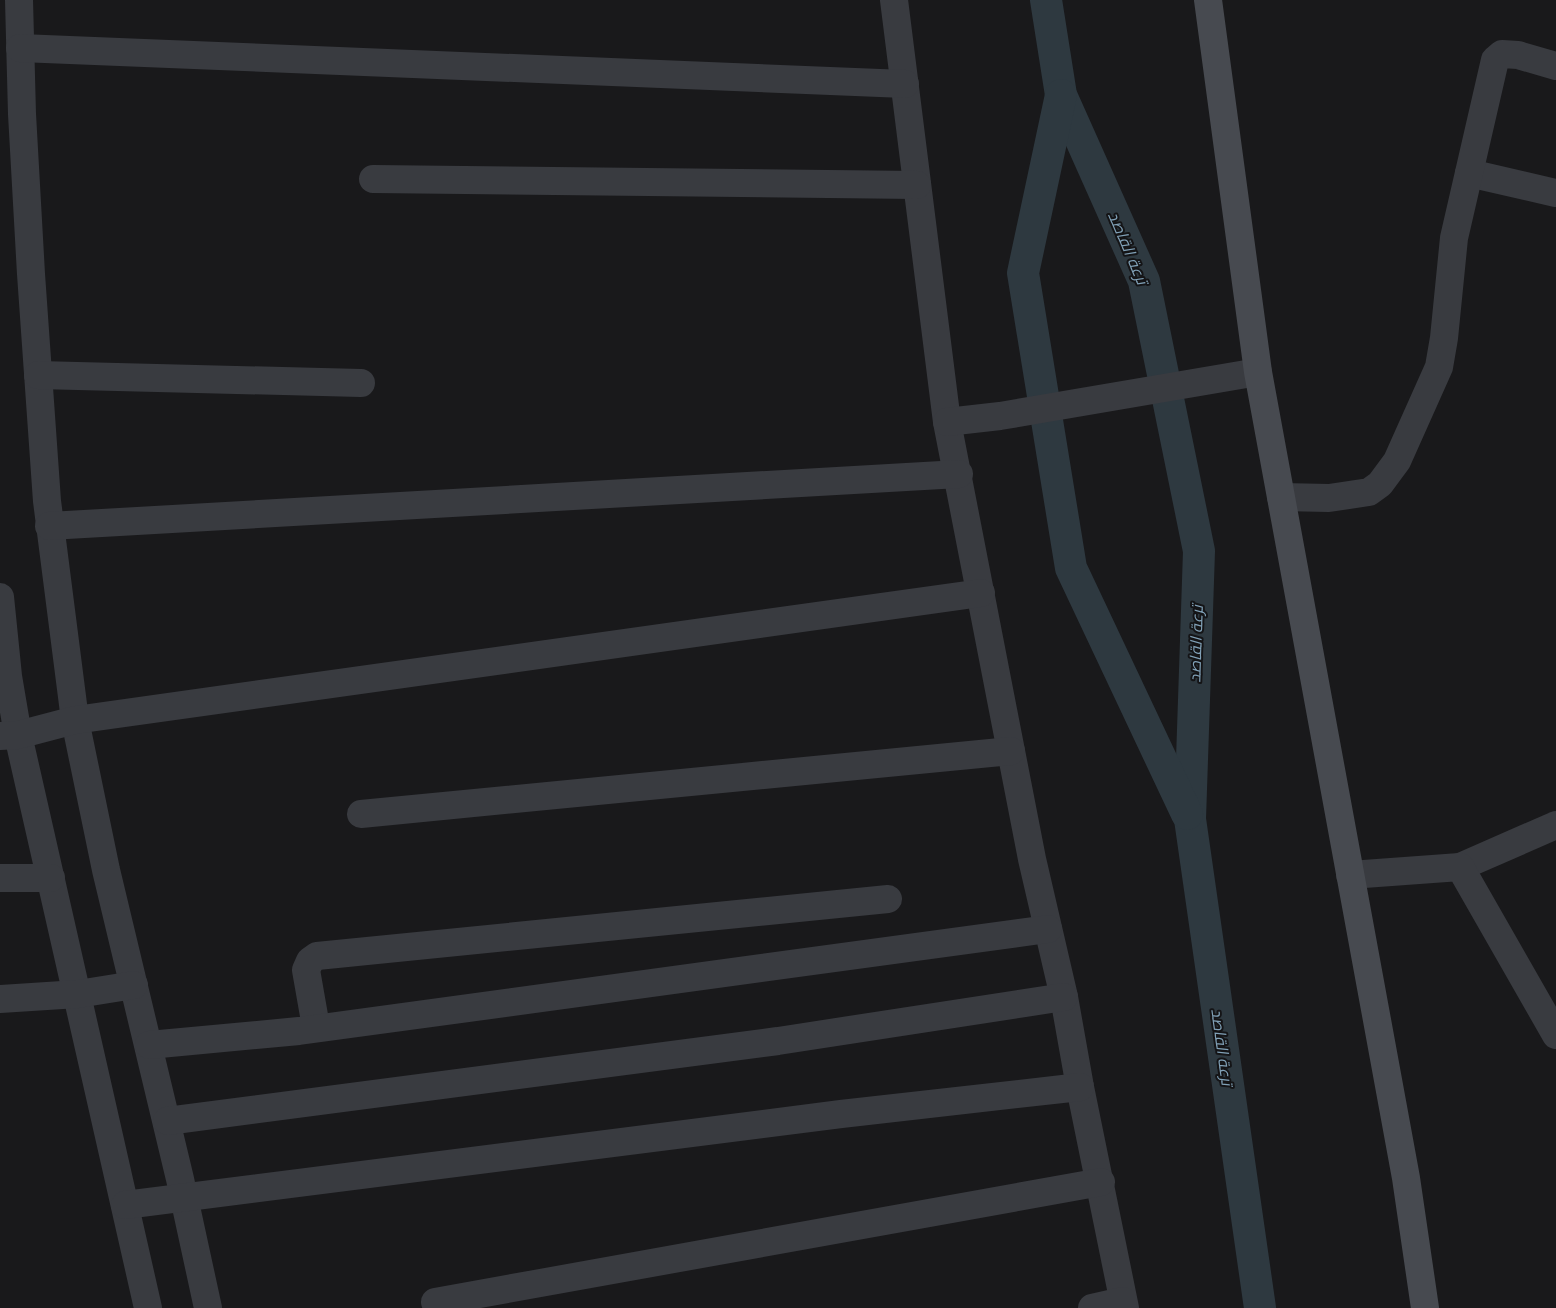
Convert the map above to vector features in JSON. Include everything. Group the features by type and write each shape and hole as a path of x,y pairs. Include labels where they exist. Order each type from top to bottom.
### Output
{"main road":[{"path":"1208,0 1258,372 1406,1178 1425,1308"}],"street":[{"path":"19,0 30,254 49,526 76,720 106,870 167,1121 208,1308"},
{"path":"894,0 947,422 959,474 1011,751 1064,997 1080,1087 1101,1182 1124,1304 1092,1308"},
{"path":"20,48 905,84"},
{"path":"1281,497 1329,498 1369,492 1380,484 1397,461 1439,367 1444,338 1454,238 1495,60 1502,54 1518,55 1556,66"},
{"path":"1469,173 1556,193"},
{"path":"373,179 917,185"},
{"path":"947,422 1000,416 1258,372"},
{"path":"38,375 361,382"},
{"path":"49,526 959,474"},
{"path":"9,736 76,720 980,593"},
{"path":"0,597 8,676 9,736 50,878 78,994 148,1308"},
{"path":"361,814 1011,751"},
{"path":"1350,875 1460,868 1556,825"},
{"path":"1460,868 1556,1035"},
{"path":"0,878 50,878"},
{"path":"316,1027 306,970 310,961 317,956 888,899"},
{"path":"149,1045 299,1031 316,1027 821,961 1048,929"},
{"path":"0,999 78,994 134,985"},
{"path":"167,1121 778,1041 1064,997"},
{"path":"125,1205 841,1114 1080,1087"},
{"path":"435,1302 1101,1182"}],"waterway":[{"name":"ترعة القاصد","path":"1046,0 1061,95 1144,281 1199,551 1190,819 1260,1308"},
{"path":"1061,95 1023,273 1071,568 1187,814"}]}
